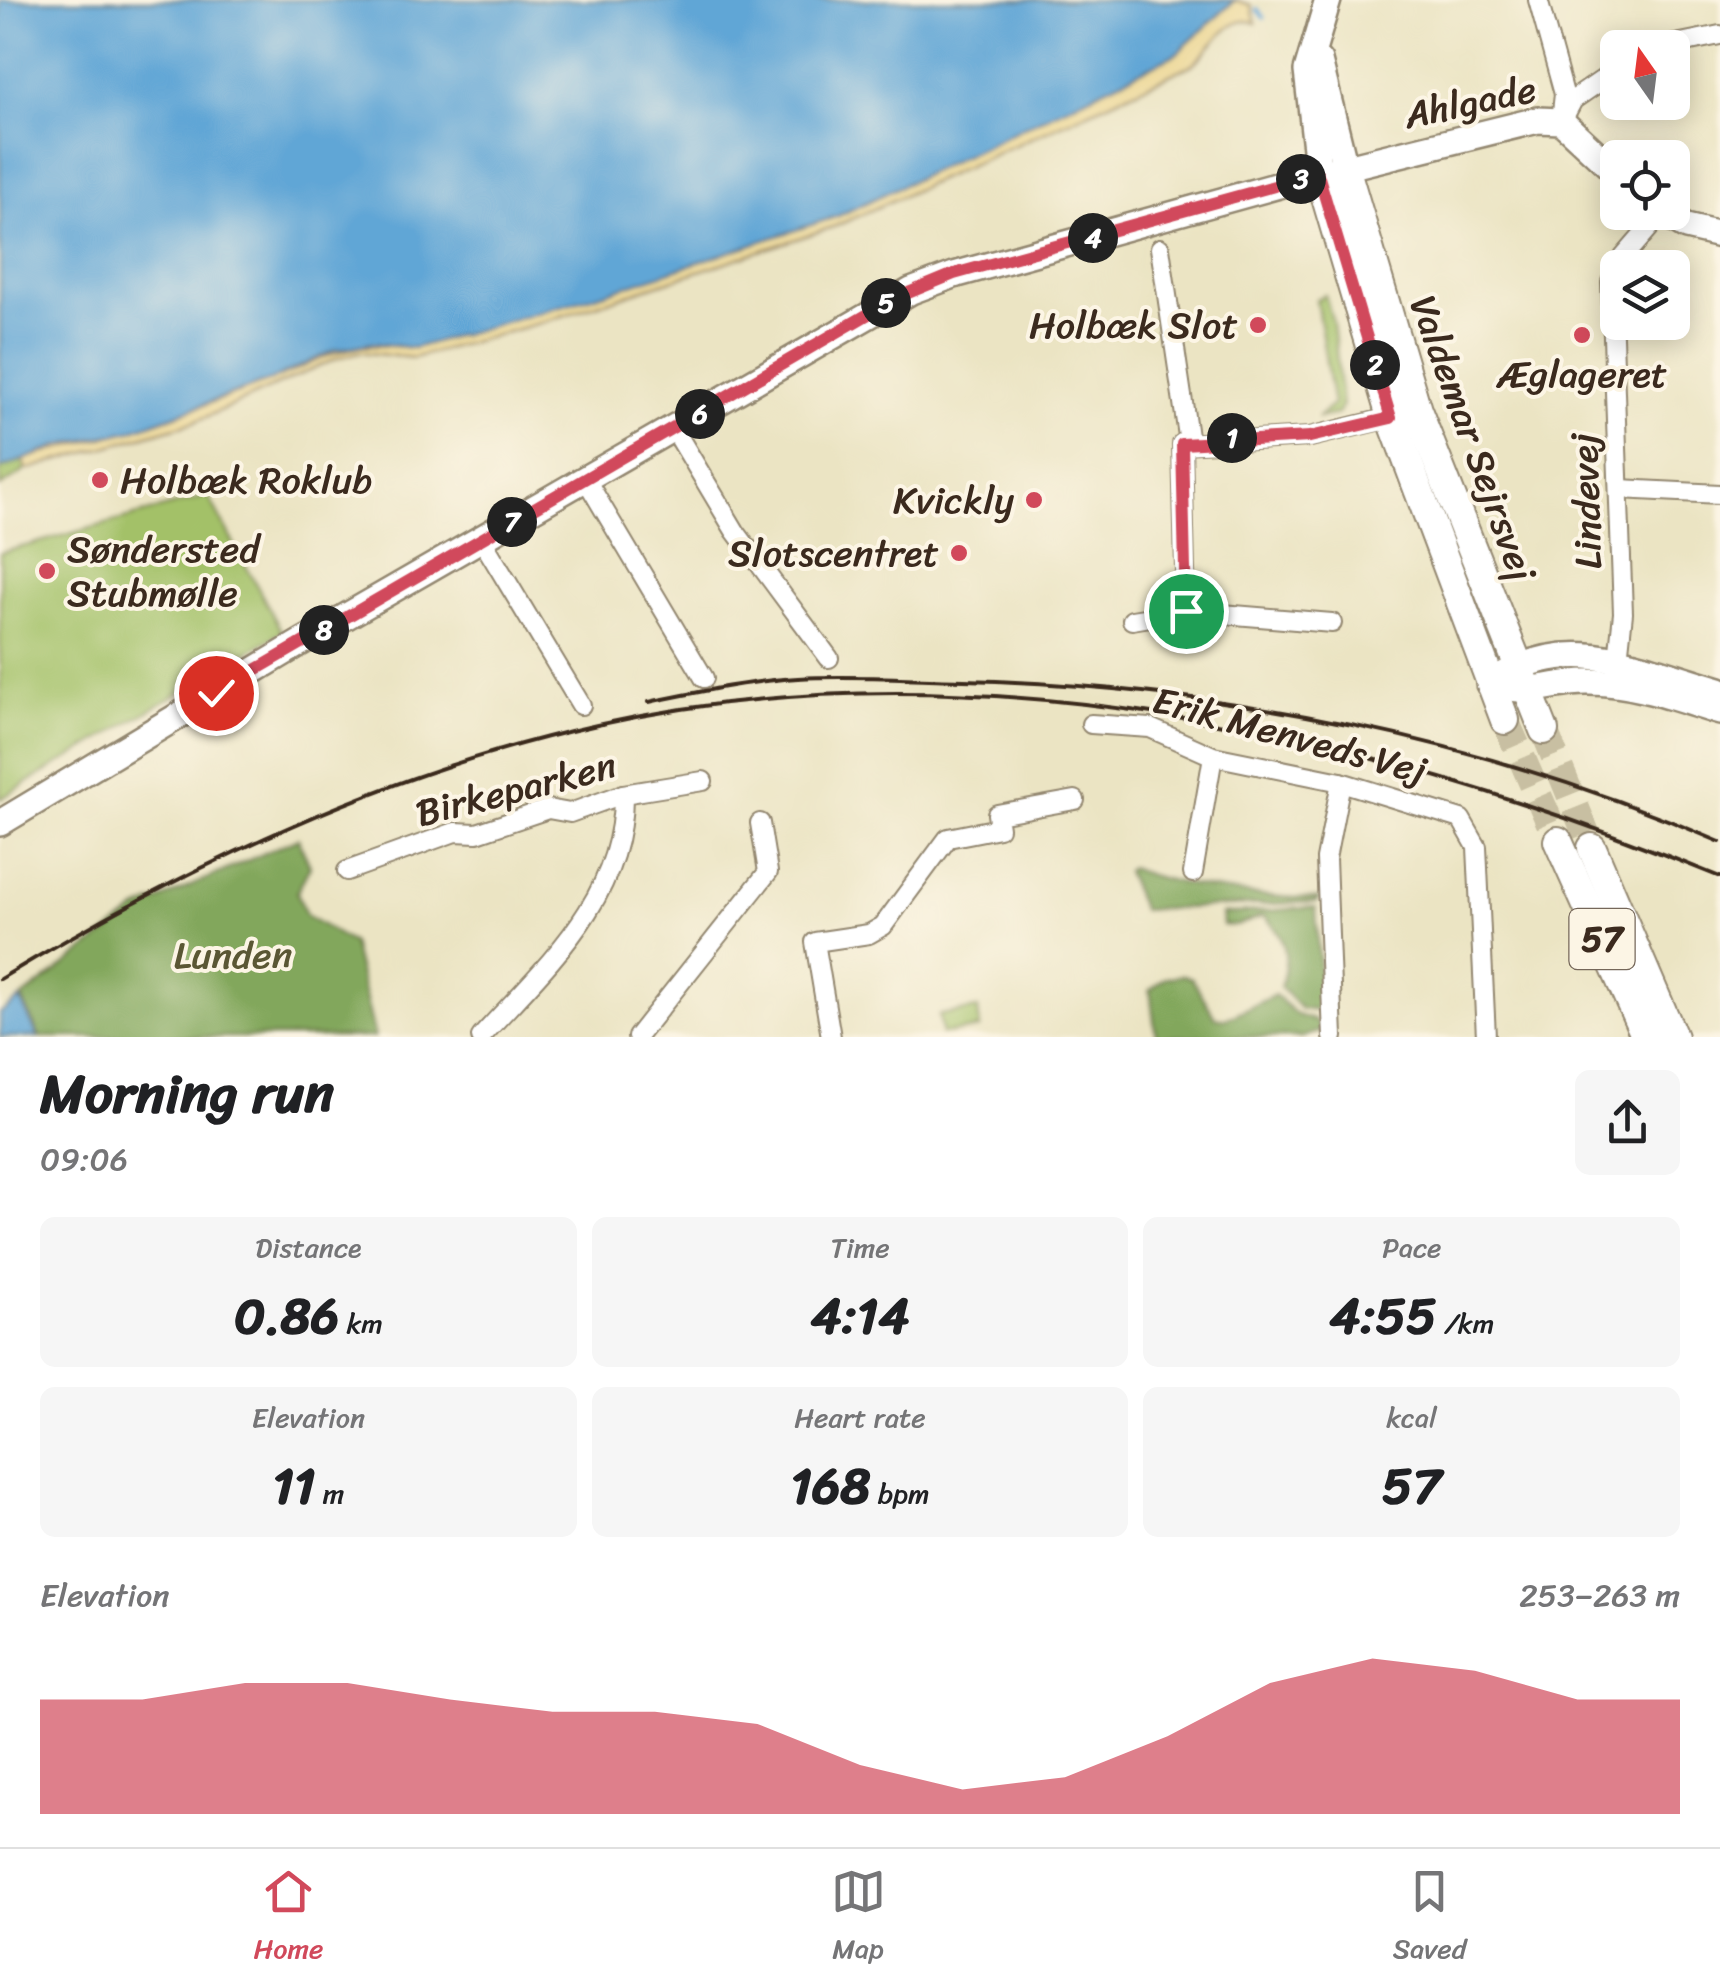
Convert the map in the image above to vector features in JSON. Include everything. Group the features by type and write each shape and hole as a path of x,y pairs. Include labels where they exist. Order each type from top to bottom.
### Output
{"main road":[{"name":"Valdemar Sejrsvej","path":"1332,170 1404,414 1489,684 1504,720"},
{"name":"Valdemar Sejrsvej","path":"1404,414 1544,730"},
{"name":"57","path":"1558,841 1646,1037"},
{"name":"57","path":"1592,848 1673,1037"}],"street":[{"path":"1328,0 1309,61 1307,87 1332,170"},
{"path":"1538,0 1564,94 1561,121"},
{"path":"1690,41 1720,35"},
{"path":"1561,121 1573,100 1600,81"},
{"name":"Ahlgade","path":"0,822 896,298 954,274 1332,170 1534,120 1561,121 1600,157"},
{"path":"1690,228 1720,235"},
{"name":"Lindevej","path":"1617,672 1623,608 1610,282 1624,257 1647,230"},
{"path":"1160,248 1186,444 1186,611"},
{"path":"866,315 894,315 954,294"},
{"path":"1186,444 1310,437 1404,414"},
{"path":"674,430 736,530 829,658"},
{"path":"585,478 704,678"},
{"path":"1618,489 1720,494"},
{"path":"482,540 582,705"},
{"path":"1132,620 1186,611 1332,623"},
{"path":"1489,684 1518,664 1566,652 1720,712"},
{"path":"1489,684 1528,691 1617,672 1720,690"},
{"name":"Erik Menveds Vej","path":"1091,724 1150,728 1212,756 1341,782 1448,812 1468,826 1478,847 1486,1037"},
{"path":"1192,874 1212,756"},
{"name":"Birkeparken","path":"346,871 455,832 477,833 548,809 570,813 623,794 703,781"},
{"path":"1333,1037 1326,859 1341,782"},
{"path":"481,1037 584,922 602,894 618,848 623,794"},
{"path":"830,1037 815,942 869,934 883,926 948,838 998,828 996,814 1075,800"},
{"path":"638,1037 768,872 760,822"}],"green space":[{"path":"1325,295 1333,322 1342,405 1338,414 1317,418 1333,405 1316,299"},
{"path":"23,460 26,470 0,487 0,469"},
{"path":"208,496 282,632 0,799 0,553"},
{"name":"Lunden","path":"298,838 310,866 297,892 306,915 352,943 375,1037 40,1037 22,998 137,910"},
{"path":"1130,868 1223,891 1319,898 1316,902 1142,910 1126,871"},
{"path":"1315,907 1322,1011 1301,1009 1280,987 1284,948 1271,923 1263,916 1236,926 1223,925 1222,914"},
{"path":"1165,978 1192,978 1215,1017 1225,1019 1275,995 1297,1015 1316,1021 1322,1031 1302,1037 1156,1037 1150,990"},
{"path":"978,1009 980,1028 942,1034 939,1015"}],"sand":[{"path":"1235,0 1251,5 1256,23 1246,21 1229,28 1192,65 836,226 544,322 413,358 359,352 338,358 197,421 26,470 23,460 152,423 352,348 414,348 838,216 1176,54"}],"water":[{"path":"0,0 1235,0 1176,54 838,216 592,297 414,348 373,343 335,350 271,380 130,431 58,446 0,469"},
{"path":"20,999 38,1037 0,1037 0,1013"}],"waterway":[{"path":"1257,9 1264,18"}],"tunnel":[{"path":"1505,720 1558,841"},
{"path":"1544,730 1592,848"}],"railway":[{"path":"649,702 742,684 819,677 964,680 1158,694 1254,707 1445,747 1630,805 1720,842"},
{"path":"0,979 214,862 364,796 440,769 597,725 739,702 882,693 1026,698 1169,716 1310,743 1450,781 1587,826 1720,877"}],"place":[{"name":"Holbæk Slot","path":"1258,325"},
{"name":"Æglageret","path":"1582,335"},
{"name":"Holbæk Roklub","path":"100,480"},
{"name":"Kvickly","path":"1034,500"},
{"name":"Slotscentret","path":"959,553"},
{"name":"Søndersted Stubmølle","path":"47,571"}],"route":[{"path":"216,693 896,298 954,274 1156,222 1318,174 1391,418 1310,437 1230,438 1182,444 1186,611"}]}
